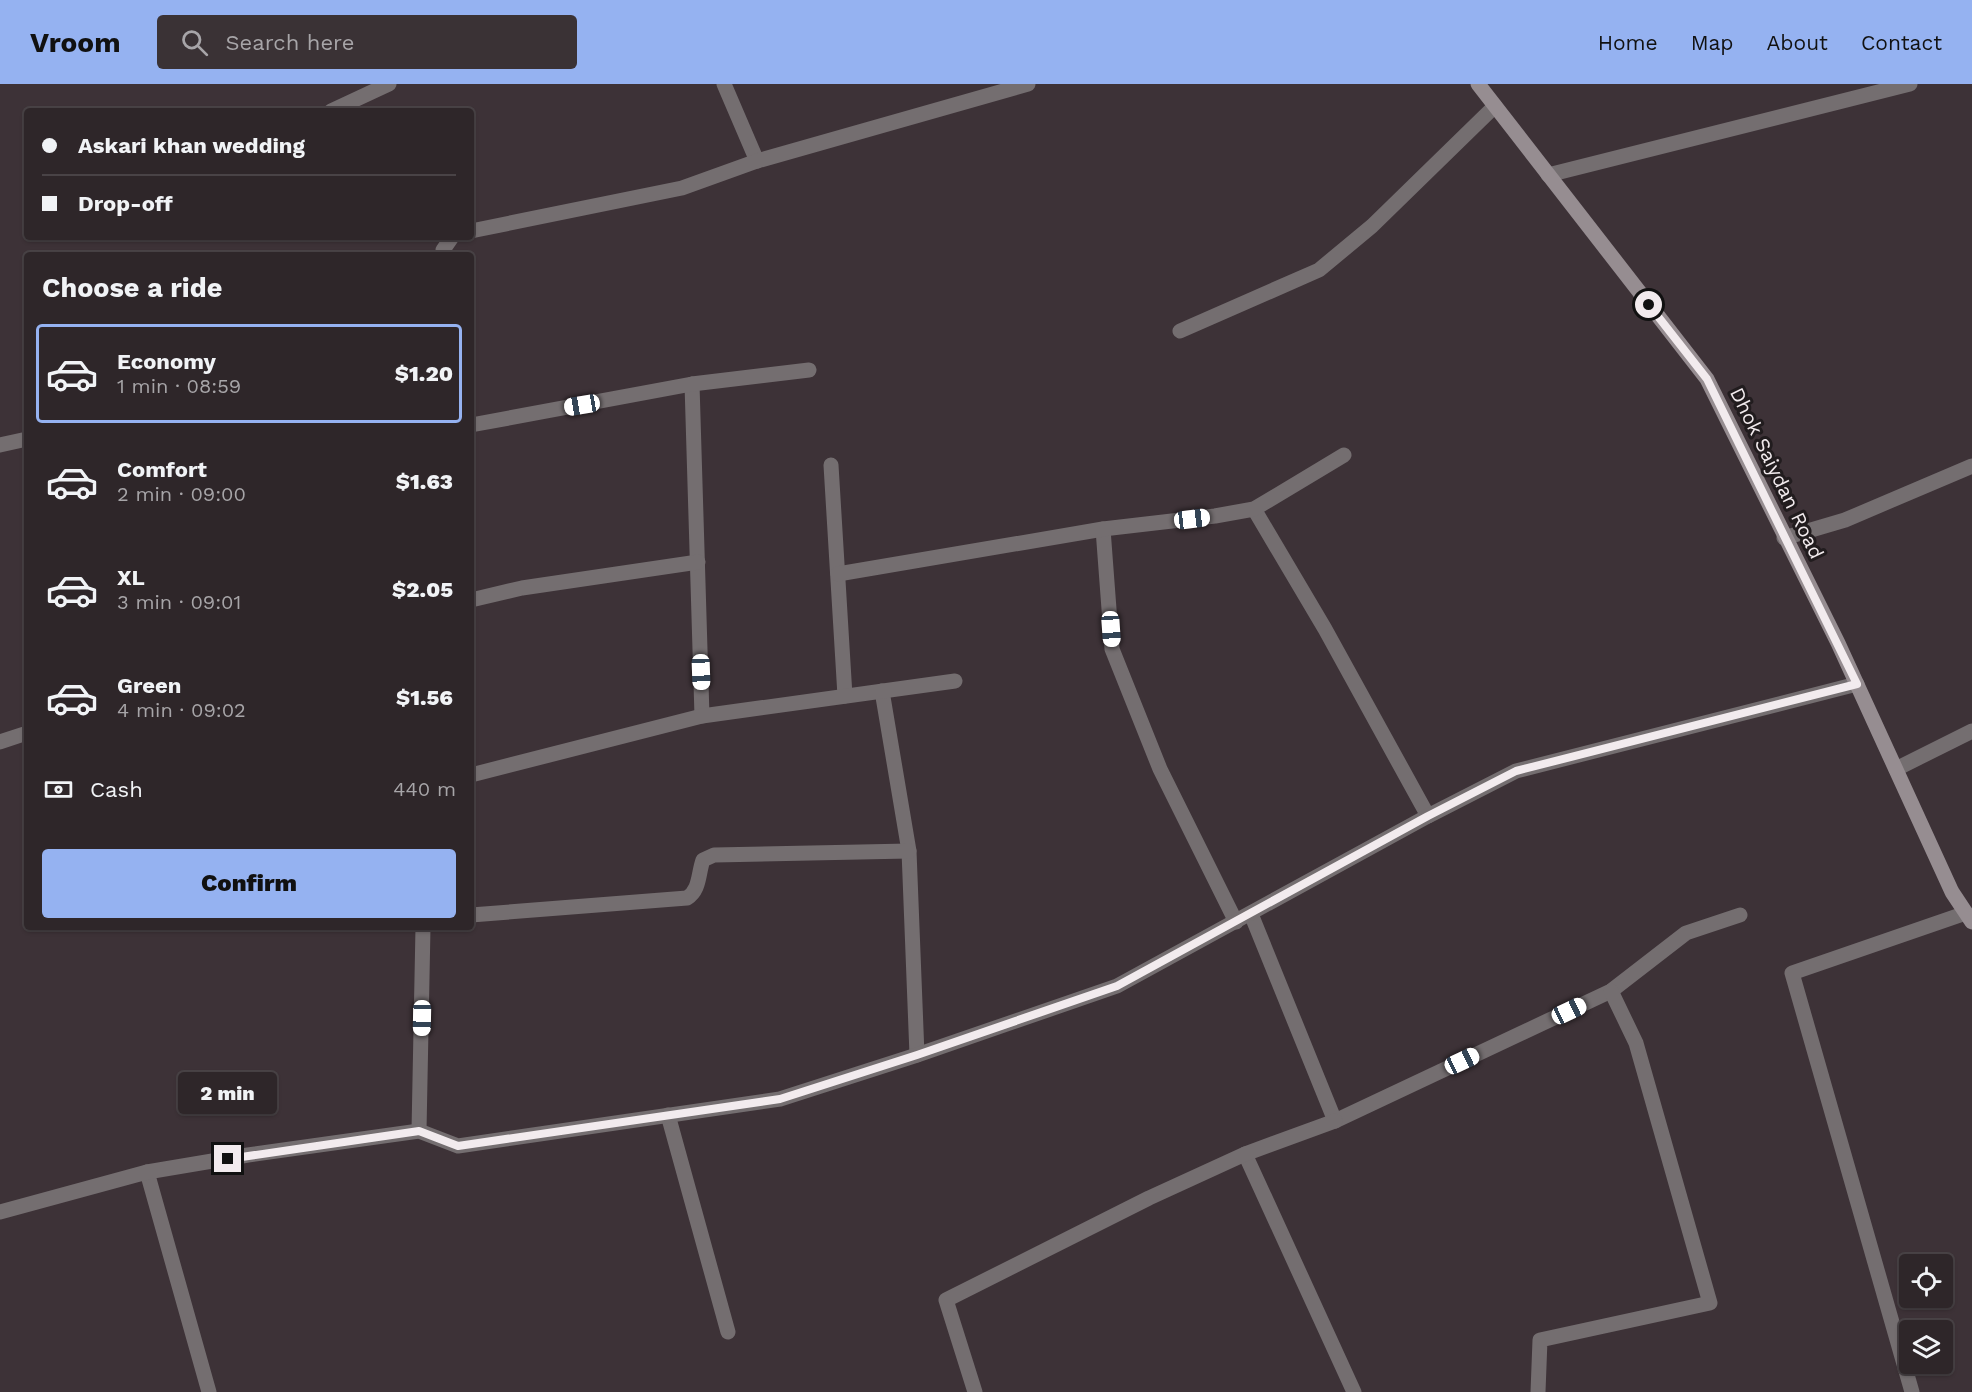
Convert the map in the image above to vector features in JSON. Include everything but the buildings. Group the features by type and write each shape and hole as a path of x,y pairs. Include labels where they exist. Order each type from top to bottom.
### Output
{"main road":[{"name":"Dhok Saiydan Road","path":"1478,84 1707,379 1857,684 1952,892 1969,917"}],"street":[{"path":"337,108 389,84"},
{"path":"724,84 757,161"},
{"path":"474,230 682,188 757,161 1028,84"},
{"path":"1548,175 1910,84"},
{"path":"1180,331 1319,270 1372,226 1495,106"},
{"path":"474,424 692,384 809,369"},
{"path":"692,384 702,716"},
{"path":"0,445 24,440"},
{"path":"838,574 1103,529 1215,516 1254,508 1344,455"},
{"path":"831,465 845,696"},
{"path":"1784,538 1845,520 1972,466"},
{"path":"1254,508 1325,629 1428,816"},
{"path":"1103,529 1112,649 1160,769 1236,922"},
{"path":"474,599 522,588 698,562"},
{"path":"474,774 702,716 955,681"},
{"path":"0,1212 147,1172 419,1131 458,1146 780,1099 917,1055 1117,986 1428,816 1516,771 1857,684"},
{"path":"882,691 909,851 917,1055"},
{"path":"1896,769 1972,731"},
{"path":"0,742 24,735"},
{"path":"474,915 687,898 694,894 703,860 714,855 909,851"},
{"path":"1251,914 1335,1121"},
{"path":"975,1392 946,1300 1149,1198 1245,1154 1335,1121 1611,991 1686,933 1740,915"},
{"path":"1912,1392 1792,973 1969,917"},
{"path":"419,1131 423,930"},
{"path":"1538,1392 1540,1340 1710,1303 1636,1043 1611,991"},
{"path":"668,1116 728,1332"},
{"path":"1245,1154 1354,1392"},
{"path":"147,1172 209,1392"}],"route":[{"path":"228,1159 419,1131 458,1146 780,1099 917,1055 1117,986 1428,816 1516,771 1857,684 1839,643 1784,538 1707,379 1649,305"}]}
